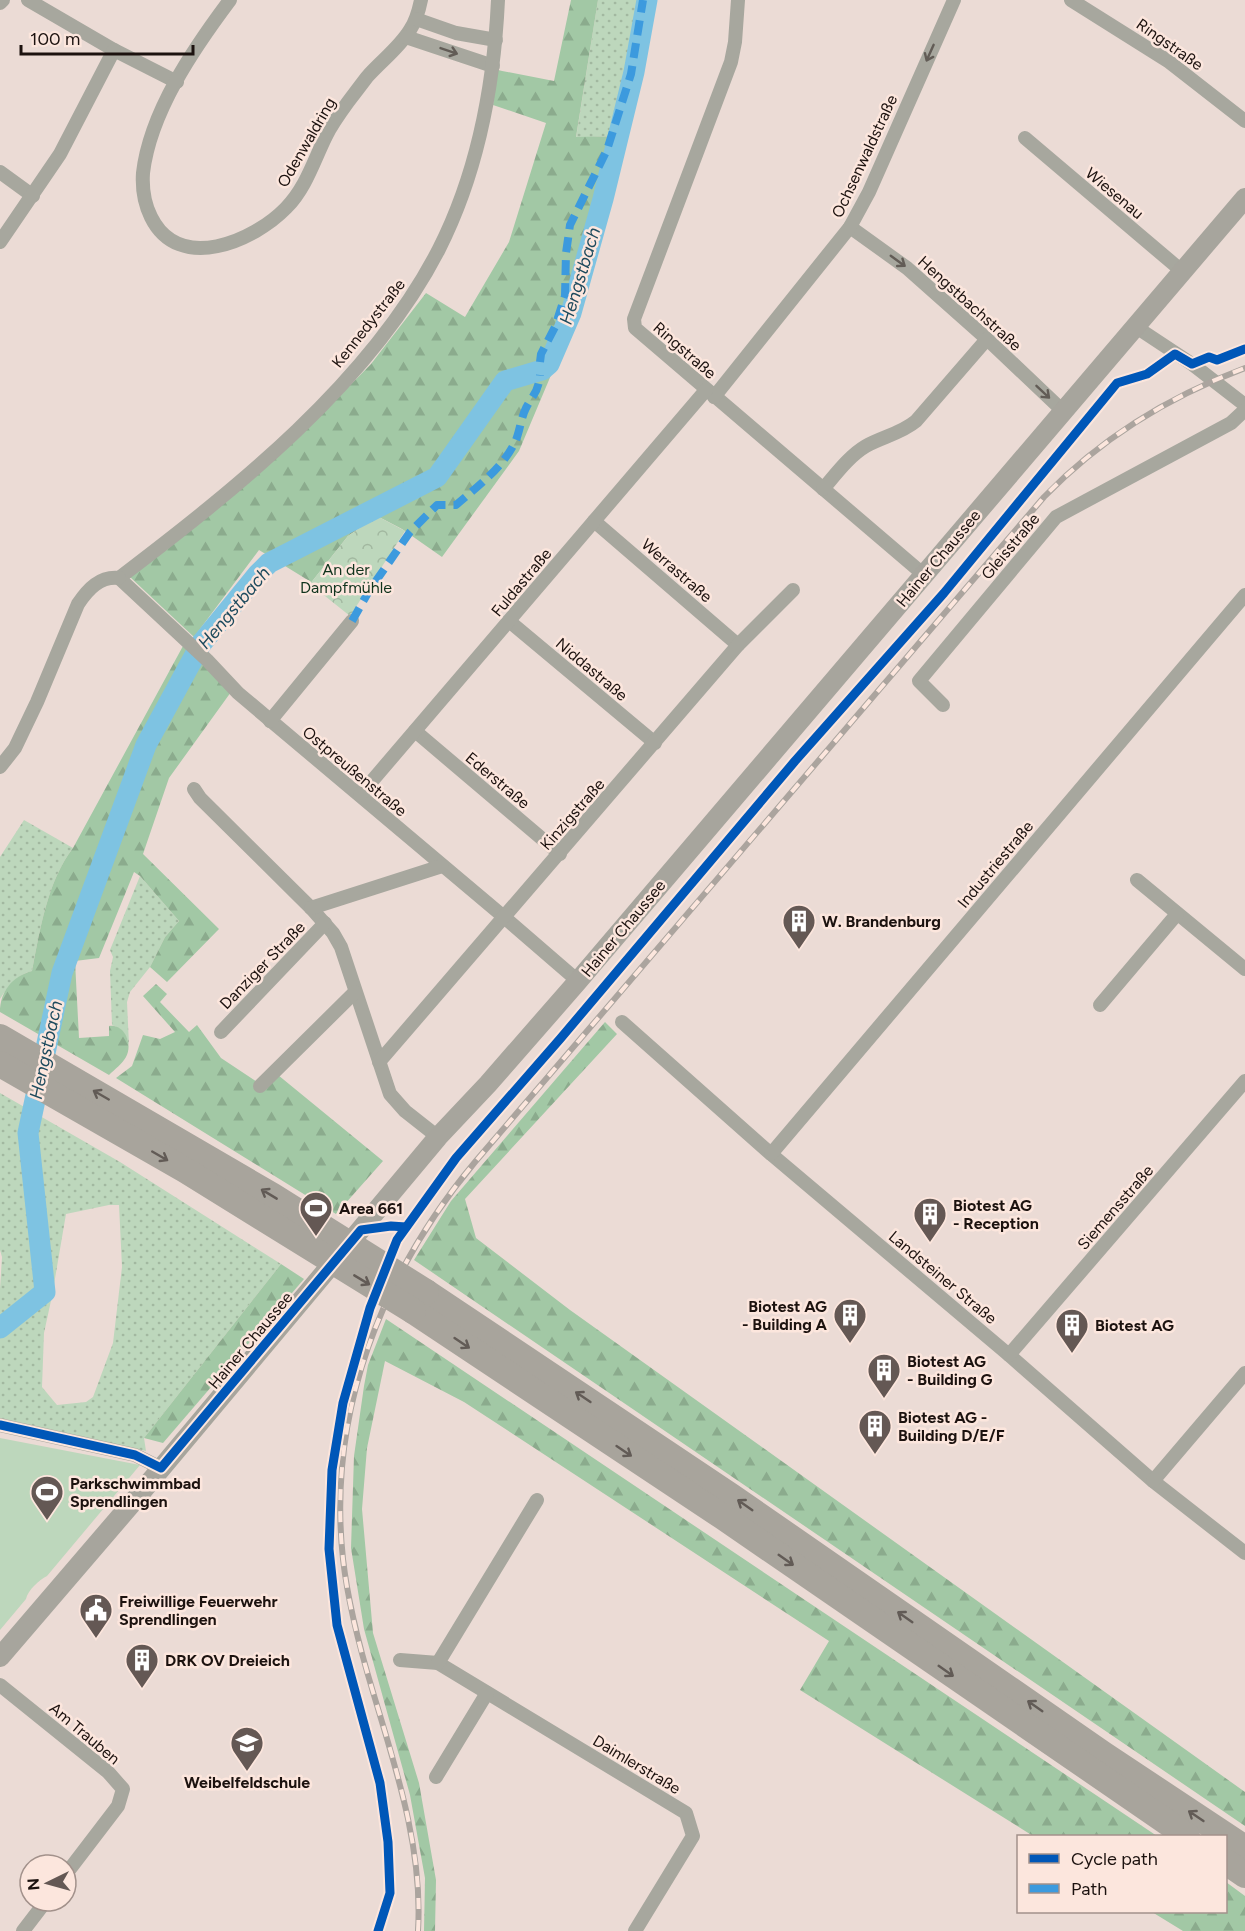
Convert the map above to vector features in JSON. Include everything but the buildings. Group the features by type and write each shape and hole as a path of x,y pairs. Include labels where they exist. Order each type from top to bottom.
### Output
{"highway":[{"path":"0,1037 273,1196 723,1517 1187,1835"},
{"path":"0,1064 419,1301 731,1496 1103,1754 1225,1835"},
{"path":"1227,1836 1245,1848"},
{"path":"1227,1863 1245,1875"}],"street":[{"path":"28,0 114,50 177,82"},
{"name":"Odenwaldring","path":"230,0 200,43 177,82 161,112 147,151 142,186 147,209 157,227 172,240 186,246 226,244 244,238 259,230 288,206 306,180 327,134 342,111 367,77 406,37 416,19 421,0"},
{"name":"Kennedystraße","path":"0,767 15,748 78,604 86,592 103,579 119,578 162,545 295,433 355,370 389,327 428,269 451,222 479,138 493,66 498,0"},
{"name":"Ringstraße","path":"738,0 731,62 633,324 710,393 923,574"},
{"name":"Ochsenwaldstraße","path":"710,393 850,227 869,192 954,0"},
{"name":"Ringstraße","path":"1071,0 1168,61 1245,121"},
{"path":"416,19 456,33 496,40"},
{"path":"406,37 493,66"},
{"path":"0,242 60,154 114,50"},
{"name":"Wiesenau","path":"1025,138 1183,272"},
{"path":"0,172 33,196"},
{"name":"Hainer Chaussee","path":"0,1657 438,1137 488,1084 578,981 1245,198"},
{"name":"Hengstbachstraße","path":"850,227 907,268 1063,411"},
{"path":"1136,327 1192,364 1245,405"},
{"path":"823,489 863,448 916,421 987,339"},
{"name":"Fuldastraße","path":"360,795 594,521 710,393"},
{"name":"Gleisstraße","path":"943,705 919,681 1056,517 1230,423 1245,410"},
{"name":"Werrastraße","path":"594,521 738,645"},
{"name":"Ostpreußenstraße","path":"119,578 207,660 238,693 578,981"},
{"name":"Kinzigstraße","path":"379,1062 738,645 793,590"},
{"name":"Industriestraße","path":"771,1154 1245,596"},
{"path":"270,721 352,621"},
{"name":"Niddastraße","path":"509,621 655,743"},
{"name":"Ederstraße","path":"415,731 560,854"},
{"path":"194,789 200,798 325,923"},
{"path":"311,908 442,866"},
{"path":"1137,880 1245,969"},
{"path":"1100,1005 1177,914"},
{"name":"Danziger Straße","path":"220,1032 325,923 337,938 387,1087 397,1103 438,1137"},
{"path":"260,1086 355,992"},
{"name":"Landsteiner Straße","path":"622,1022 771,1154 1009,1355 1153,1481 1245,1553"},
{"name":"Siemensstraße","path":"1009,1355 1245,1081"},
{"path":"1153,1481 1245,1373"},
{"path":"0,1425 135,1455 161,1468"},
{"path":"438,1664 537,1500"},
{"name":"Daimlerstraße","path":"400,1660 438,1664 686,1813 693,1836 635,1931"},
{"name":"Am Trauben","path":"0,1685 108,1772 123,1789 118,1806 78,1858"},
{"path":"436,1777 487,1693"},
{"path":"23,1931 36,1913"}],"green space":[{"path":"571,0 598,0 576,137 624,136 581,304 519,451 442,557 402,529 377,516 348,536 310,584 311,582 259,550 194,637 130,577 302,434 371,364 426,293 465,317 509,242 546,123 493,105 497,70 554,81"},
{"path":"598,0 639,0 626,74 609,136 576,138"},
{"name":"An der Dampfmühle","path":"377,516 405,531 350,616 310,584 348,536"},
{"path":"183,646 231,692 169,778 143,854 219,929 167,982 150,967 165,937 179,921 134,872 99,958 75,961 79,1038 109,1036 109,1026 115,1026 123,1032 128,1041 126,1057 109,1075 0,1012 2,998 13,981 32,971 46,907 57,876"},
{"path":"24,820 73,848 64,861 51,891 32,971 21,975 13,982 0,999 0,857"},
{"path":"140,876 179,921 165,937 150,967 130,992 127,1002 129,1045 124,1032 112,1025 110,971 113,957 110,950"},
{"path":"156,984 167,994 160,1002 189,1032 197,1025 221,1058 266,1088 278,1075 383,1161 336,1214 116,1078 132,1066 143,1035 160,1039 175,1032 143,996"},
{"path":"605,1022 617,1034 465,1199 476,1238 570,1310 1245,1792 1245,1826 414,1260 451,1201"},
{"path":"0,1093 120,1162 281,1264 144,1438 146,1451 0,1418 2,1257 0,1250","holes":["119,1205 122,1267 113,1343 93,1397 86,1402 57,1405 42,1387 44,1333 66,1214"]},
{"path":"281,1264 304,1279 163,1443 144,1438"},
{"path":"386,1319 1156,1835 1031,1835 800,1690 829,1641 464,1402 385,1361 367,1448 362,1509 373,1633 419,1783 436,1880 435,1931 424,1931 425,1878 410,1795 364,1629 351,1548 354,1456 368,1365"},
{"name":"Parkschwimmbad Sprendlingen","path":"0,1438 140,1465 47,1576 31,1589 26,1599 0,1630"},
{"path":"1227,1883 1245,1896 1245,1931 1183,1931 1154,1913 1227,1913"}],"waterway":[{"name":"Hengstbach","path":"0,1328 45,1292 28,1133 62,973 146,745 201,644 269,563 437,477 505,381 542,370 549,364 571,313 603,199 634,72 647,0"}],"railway":[{"path":"418,1931 418,1900 412,1840 399,1780 351,1610 343,1559 340,1504 344,1451 353,1398 368,1347 388,1298 413,1251 442,1205 475,1162 1044,497 1088,456 1137,421 1190,392 1245,368"}],"marked path":[{"path":"540,362 541,354 555,327 565,296 566,253 570,225 607,150 631,74 643,0"},
{"path":"352,621 369,591 410,532 437,505 456,505 490,476 505,459 516,440 524,412 537,389 540,375"}],"cycle path":[{"path":"378,1931 390,1893 388,1842 380,1783 337,1625 329,1549 332,1470 343,1403 370,1308 397,1240 456,1158 560,1039 795,761 944,593 1117,383 1147,374 1175,354 1192,364 1209,357 1217,360 1245,349"},
{"path":"0,1425 135,1455 161,1468 361,1230 391,1226 406,1227"}],"place":[{"name":"W. Brandenburg","path":"799,950"},
{"name":"Area 661","path":"316,1237"},
{"name":"Biotest AG - Reception","path":"930,1243"},
{"name":"Biotest AG - Building A","path":"850,1344"},
{"name":"Biotest AG","path":"1072,1354"},
{"name":"Biotest AG - Building G","path":"884,1399"},
{"name":"Biotest AG - Building D/E/F","path":"875,1455"},
{"name":"Parkschwimmbad Sprendlingen","path":"47,1521"},
{"name":"Freiwillige Feuerwehr Sprendlingen","path":"96,1639"},
{"name":"DRK OV Dreieich","path":"142,1689"},
{"name":"Weibelfeldschule","path":"247,1772"}]}
